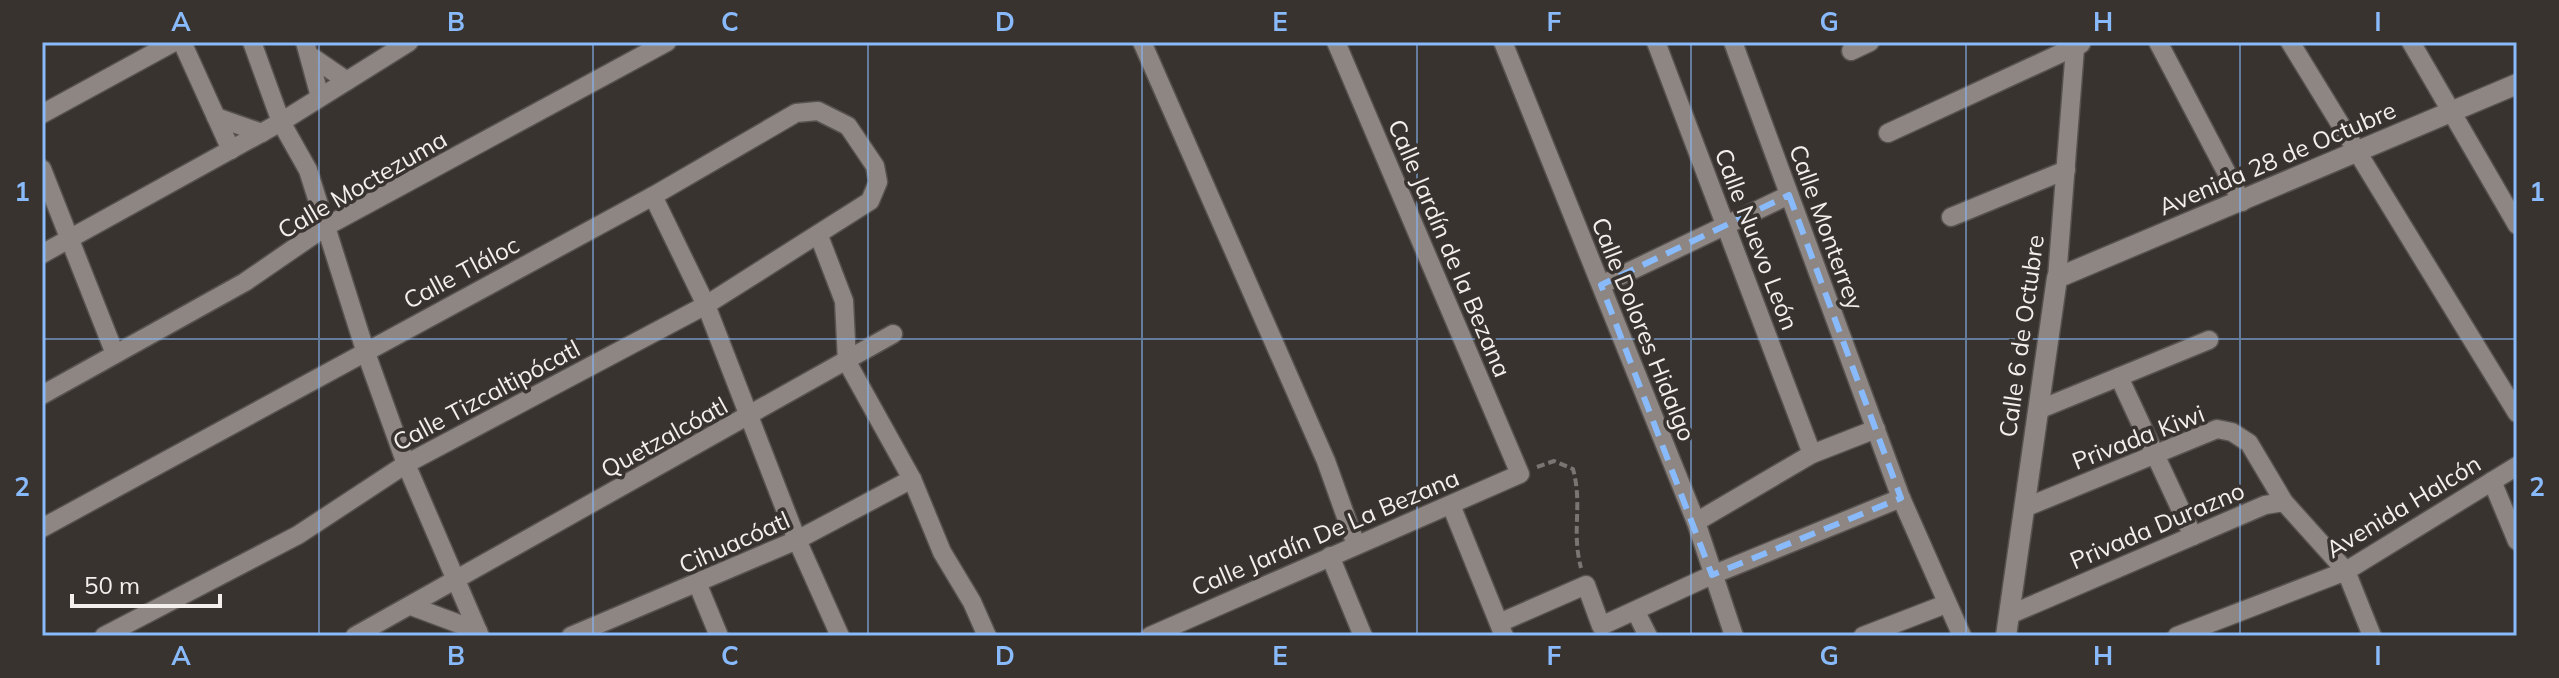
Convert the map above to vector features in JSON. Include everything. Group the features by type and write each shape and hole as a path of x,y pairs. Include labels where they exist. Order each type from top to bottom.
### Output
{"street":[{"path":"42,114 174,42"},
{"path":"182,42 231,150"},
{"path":"252,42 281,122 308,170 365,350 406,464 479,634"},
{"path":"42,254 262,133 409,42"},
{"name":"Calle Moctezuma","path":"42,395 245,282 325,227 667,42"},
{"path":"1142,42 1326,461 1356,545"},
{"name":"Calle Jardín de la Bezana","path":"1336,42 1520,474"},
{"name":"Calle Dolores Hidalgo","path":"1503,42 1696,522 1734,636"},
{"name":"Calle Nuevo León","path":"1656,42 1812,454"},
{"name":"Calle Monterrey","path":"1733,42 1901,498 1962,636"},
{"path":"1851,51 1870,42"},
{"path":"2158,42 2242,202"},
{"path":"2290,42 2517,413"},
{"path":"2411,42 2517,225"},
{"path":"1888,133 2077,44"},
{"name":"Calle 6 de Octubre","path":"2006,636 2057,278 2077,44"},
{"path":"308,49 320,97"},
{"path":"308,49 347,81"},
{"name":"Avenida 28 de Octubre","path":"2057,278 2517,84"},
{"name":"Calle Tláloc","path":"42,528 653,196 796,113 818,111 848,126 875,166 878,182"},
{"path":"216,117 262,133"},
{"path":"42,169 72,238 115,354"},
{"path":"1951,217 2066,170"},
{"name":"Calle Tizcaltipócatl","path":"104,636 298,535 406,464 706,305 870,201 878,182"},
{"path":"1601,285 1789,195"},
{"path":"653,196 706,305 797,540 840,636"},
{"path":"819,236 844,301 847,362 912,479 942,552 972,602 987,636"},
{"name":"Quetzalcóatl","path":"355,636 893,334"},
{"path":"2038,410 2209,340"},
{"path":"2119,377 2193,536"},
{"path":"1696,522 1812,454 1876,429"},
{"name":"Privada Kiwi","path":"2024,508 2217,429 2232,432 2249,443 2284,502"},
{"name":"Avenida Halcón","path":"2177,636 2346,571 2517,466"},
{"name":"Calle Jardín De La Bezana","path":"1150,636 1520,474"},
{"name":"Cihuacóatl","path":"571,636 603,630 797,540 912,479"},
{"path":"2492,481 2517,541"},
{"path":"1451,505 1502,630 1586,585 1603,631 1712,575 1901,498"},
{"name":"Privada Durazno","path":"2009,615 2265,505 2284,502 2346,571"},
{"path":"1330,556 1363,636"},
{"path":"2346,571 2372,636"},
{"path":"698,585 719,636"},
{"path":"1863,636 1946,604"},
{"path":"411,606 479,634"},
{"path":"1636,612 1648,636"}],"path":[{"path":"1520,474 1554,461 1573,469 1579,493 1574,541 1586,585"}],"highlighted area":[{"path":"1789,195 1901,498 1712,575 1601,285"}]}
